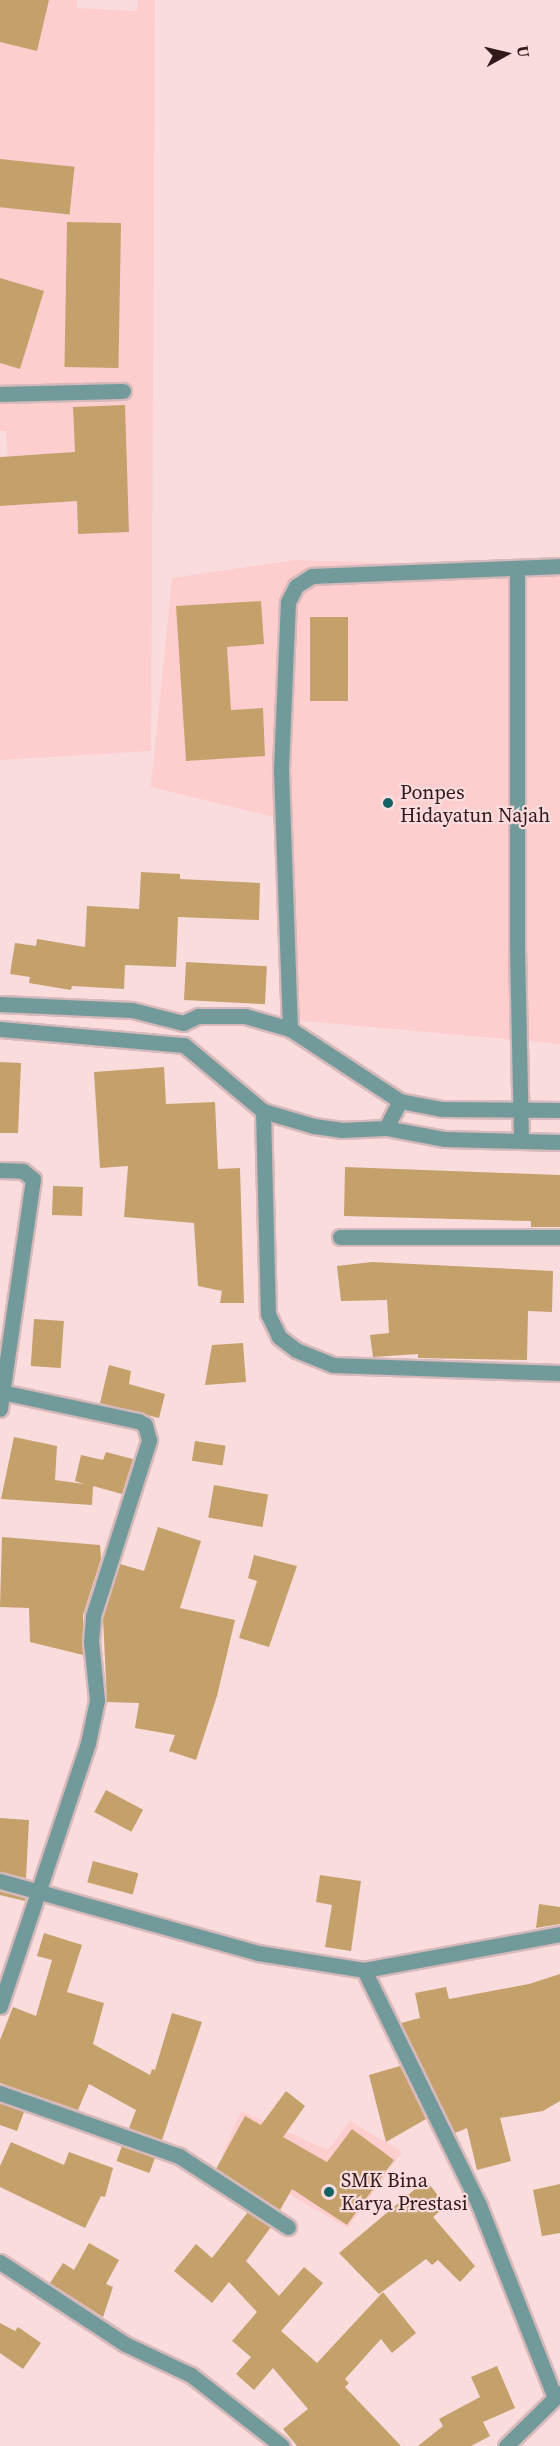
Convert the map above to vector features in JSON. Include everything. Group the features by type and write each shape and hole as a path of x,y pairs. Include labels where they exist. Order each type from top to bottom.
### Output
{"street":[{"path":"0,394 123,391"},
{"path":"290,1029 281,768 288,602 296,586 312,576 560,566"},
{"path":"517,568 517,948 522,1140"},
{"path":"0,1004 132,1010 183,1023 198,1016 244,1016 290,1029 400,1101 442,1109 560,1110"},
{"path":"183,1023 184,1046"},
{"path":"0,1029 184,1046 263,1111 341,1130 386,1128 445,1139 560,1142"},
{"path":"386,1128 400,1101"},
{"path":"263,1111 268,1314 279,1337 296,1350 333,1365 560,1373"},
{"path":"0,1170 23,1171 33,1179 0,1409"},
{"path":"340,1237 560,1237"},
{"path":"0,2006 41,1891 88,1743 96,1701 91,1641 93,1616 107,1562 148,1448 149,1432 138,1421 2,1392"},
{"path":"0,1881 258,1953 364,1970 560,1934"},
{"path":"364,1970 479,2205 557,2394 506,2446"},
{"path":"0,2093 179,2156 288,2227"},
{"path":"0,2262 125,2344 191,2375 282,2446"}],"shaded area":[{"path":"49,0 77,0 77,8 137,11 138,0 155,0 151,751 0,760 0,506 46,503 43,454 8,456 6,431 0,431 0,363 20,369 44,292 0,278 0,207 70,214 75,168 0,159 0,42 37,51","holes":["124,405 129,532 78,534 73,407"]},
{"name":"Ponpes Hidayatun Najah","path":"295,560 560,569 560,1044 293,1020 283,819 151,787 172,578","holes":["261,601 264,644 227,647 231,710 263,708 265,755 186,761 177,607","348,617 349,700 311,701 310,618"]},
{"name":"SMK Bina Karya Prestasi","path":"241,2111 328,2150 350,2121 402,2152 348,2228 222,2156"}],"building":[{"path":"0,0 49,0 37,51 0,42"},
{"path":"0,159 75,167 70,215 0,207"},
{"path":"67,222 121,223 118,368 64,367"},
{"path":"0,278 44,291 20,369 0,363"},
{"path":"125,405 129,532 78,534 77,501 0,506 0,457 75,452 73,407"},
{"path":"261,601 264,644 227,647 231,710 263,708 265,756 186,761 176,606"},
{"path":"310,617 348,617 348,701 310,701"},
{"path":"141,872 180,874 180,879 260,883 259,920 178,917 176,967 125,965 124,989 72,986 71,990 29,983 30,977 10,974 15,943 36,946 37,939 85,947 87,906 139,909"},
{"path":"186,962 267,966 265,1004 184,1000"},
{"path":"0,1062 21,1063 18,1133 0,1133"},
{"path":"164,1067 166,1104 215,1102 218,1169 240,1168 244,1303 220,1303 222,1291 198,1286 194,1223 124,1217 128,1166 100,1168 94,1072"},
{"path":"345,1167 560,1175 560,1227 531,1227 531,1221 344,1216"},
{"path":"53,1186 83,1187 82,1216 52,1215"},
{"path":"372,1262 553,1271 552,1312 528,1311 527,1360 418,1358 418,1354 373,1357 370,1335 389,1333 387,1300 341,1301 337,1266"},
{"path":"34,1319 64,1321 61,1368 31,1366"},
{"path":"243,1343 246,1382 205,1385 212,1345"},
{"path":"109,1365 131,1371 129,1384 165,1394 159,1418 100,1403"},
{"path":"14,1437 57,1446 55,1480 84,1484 75,1481 81,1455 103,1460 106,1452 133,1459 122,1494 93,1486 92,1505 1,1499"},
{"path":"195,1441 226,1446 222,1466 192,1461"},
{"path":"214,1485 268,1495 262,1527 208,1517"},
{"path":"158,1527 201,1541 180,1608 235,1620 217,1696 196,1760 169,1751 175,1735 135,1728 139,1703 107,1702 103,1618 120,1564 144,1571"},
{"path":"2,1537 100,1545 101,1559 83,1615 83,1655 30,1642 29,1608 0,1607"},
{"path":"254,1555 297,1566 269,1647 239,1638 257,1581 248,1578"},
{"path":"106,1790 143,1810 131,1832 94,1812"},
{"path":"0,1818 29,1820 26,1878 0,1872"},
{"path":"93,1861 138,1873 133,1894 87,1882"},
{"path":"320,1875 361,1881 351,1951 325,1947 332,1905 316,1902"},
{"path":"0,1891 25,1898 25,1901 0,1895"},
{"path":"539,1904 560,1907 560,1924 536,1928"},
{"path":"44,1933 82,1945 67,1992 104,2003 93,2044 150,2075 152,2069 155,2070 172,2013 202,2022 162,2140 129,2128 136,2110 89,2084 78,2110 0,2083 0,2040 13,2007 36,2016 52,1960 37,1956"},
{"path":"560,1974 560,2101 543,2111 500,2118 511,2161 477,2170 467,2128 455,2133 401,2023 420,2018 415,1993 446,1987 449,1999 529,1984"},
{"path":"400,2066 426,2119 386,2142 369,2075"},
{"name":"SMK Bina Karya Prestasi","path":"286,2091 305,2106 283,2137 327,2162 352,2129 394,2160 347,2225 292,2189 280,2210 216,2169 245,2116 261,2125"},
{"path":"0,2103 24,2112 17,2131 0,2125"},
{"path":"11,2142 64,2165 69,2152 113,2168 105,2197 101,2196 85,2228 0,2187 0,2166"},
{"path":"122,2146 155,2158 149,2173 117,2161"},
{"path":"426,2180 446,2206 433,2217 475,2266 460,2282 438,2260 432,2265 426,2259 379,2294 339,2253"},
{"path":"560,2184 560,2233 542,2236 533,2190"},
{"path":"248,2212 271,2227 246,2261 279,2296 304,2267 323,2283 281,2331 317,2363 383,2292 416,2333 392,2353 381,2339 345,2379 349,2383 345,2387 401,2446 297,2446 283,2429 308,2409 273,2368 254,2390 236,2374 251,2357 232,2341 257,2312 229,2282 212,2303 174,2271 196,2244 212,2258"},
{"path":"89,2243 119,2260 106,2284 113,2287 103,2317 50,2283 63,2263 74,2270"},
{"path":"0,2323 15,2331 18,2327 41,2343 23,2369 0,2353"},
{"path":"497,2366 515,2408 483,2422 490,2436 471,2446 418,2446 443,2426 439,2419 480,2397 471,2377"}],"place":[{"name":"Ponpes Hidayatun Najah","path":"388,803"},
{"name":"SMK Bina Karya Prestasi","path":"329,2192"}]}
